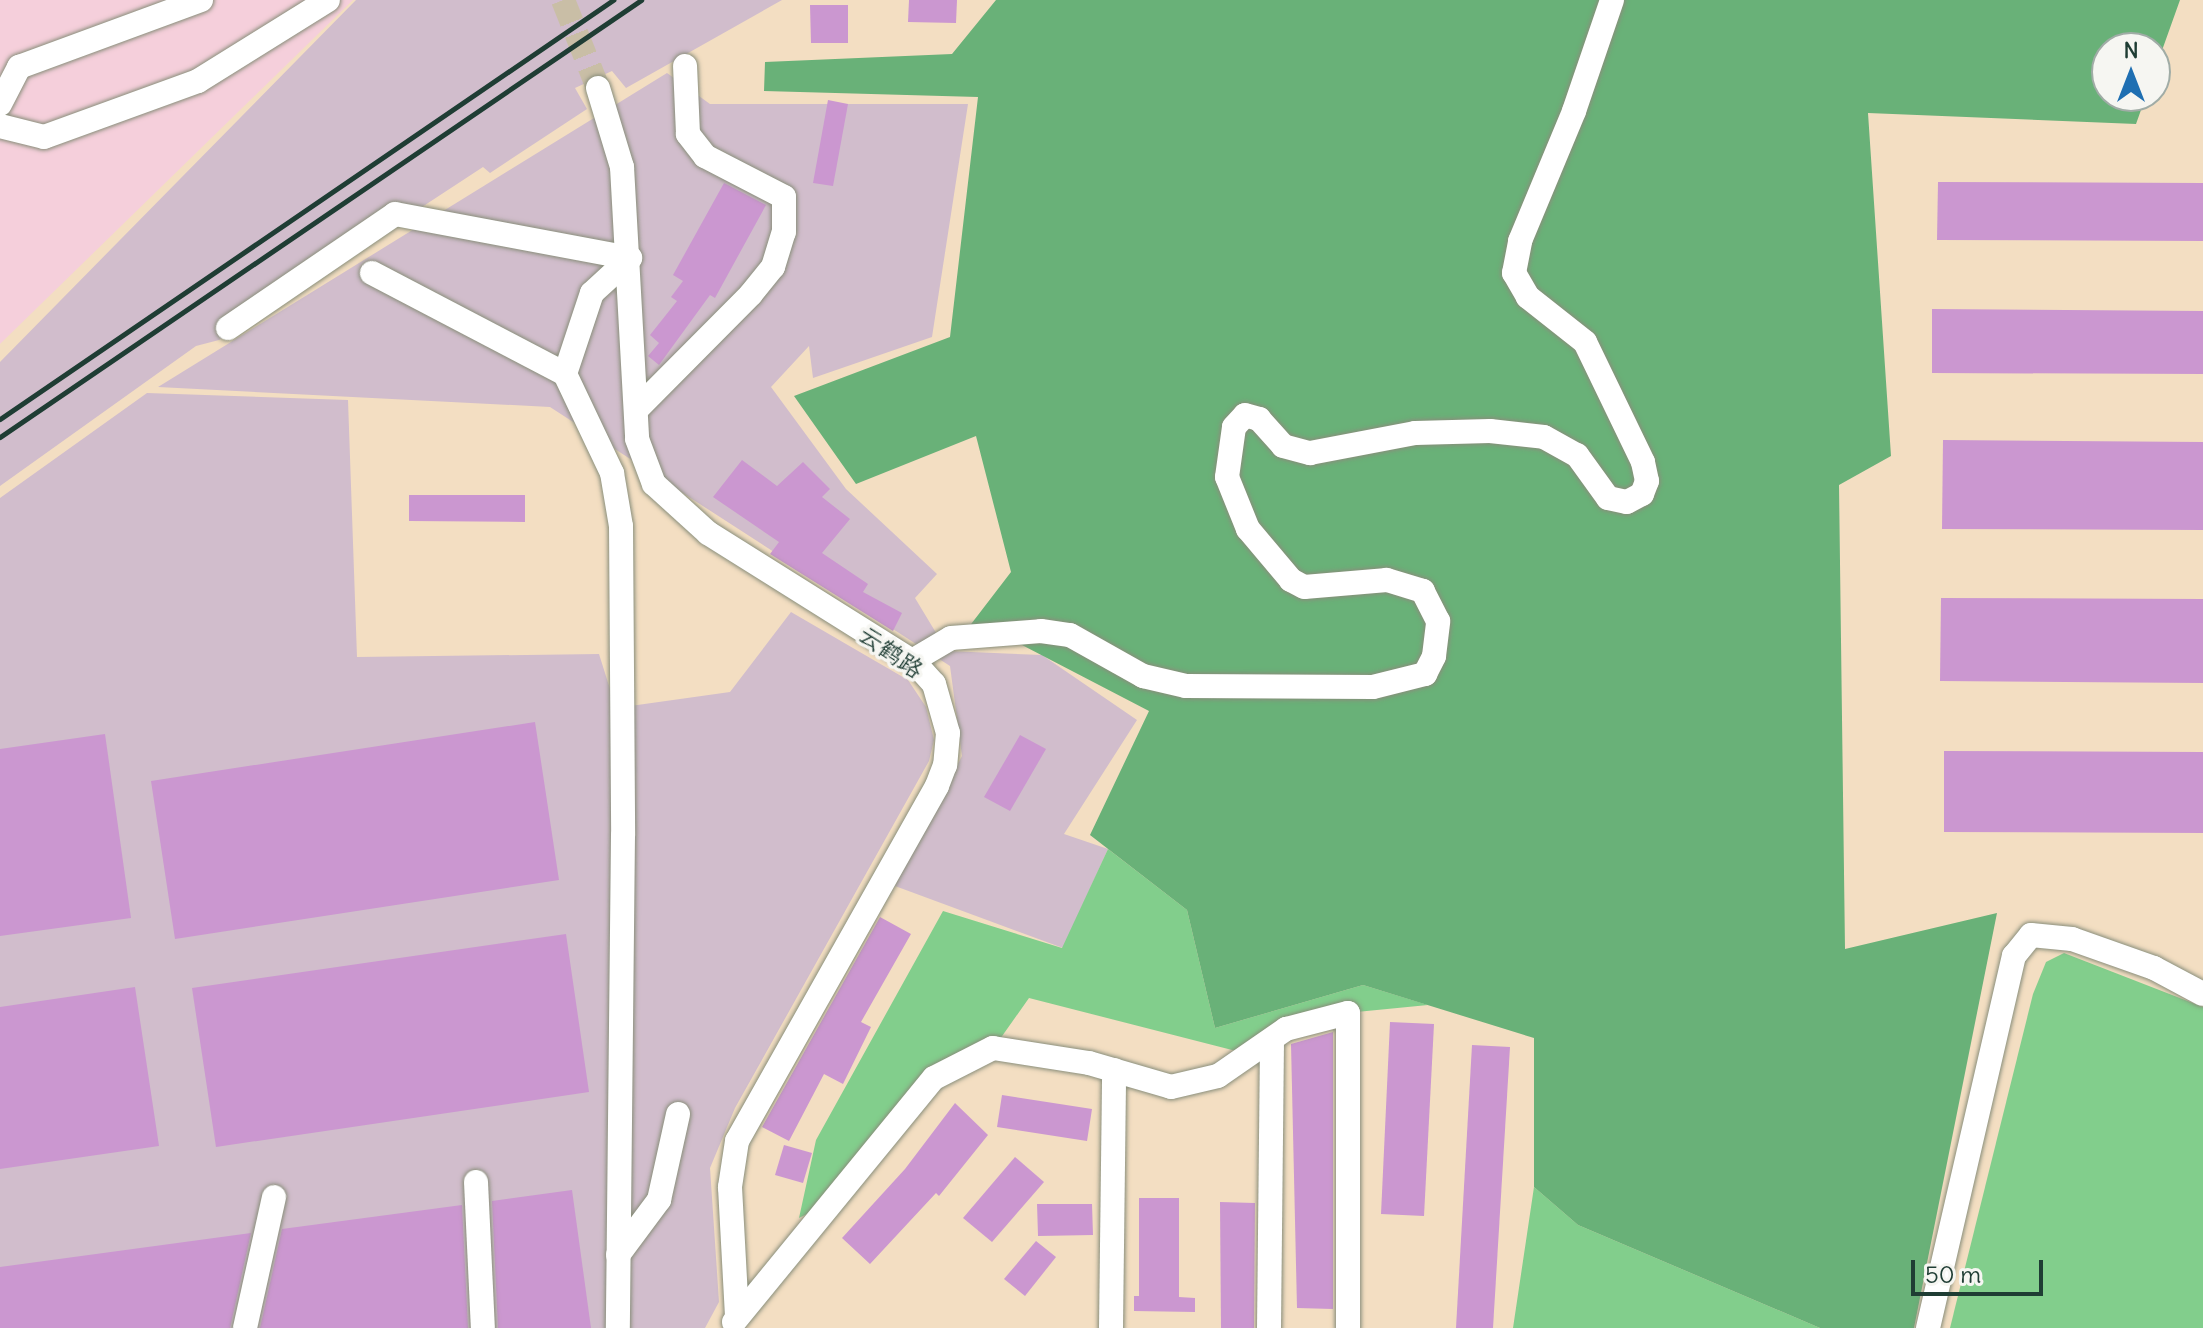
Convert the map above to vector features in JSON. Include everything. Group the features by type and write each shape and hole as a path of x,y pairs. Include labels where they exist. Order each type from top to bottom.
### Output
{"street":[{"path":"0,104 19,67 201,0"},
{"path":"0,126 44,137 198,81 328,0"},
{"path":"912,661 951,638 1050,631 1070,635 1143,676 1186,686 1373,687 1425,674 1434,656 1438,621 1423,591 1387,580 1304,587 1291,580 1248,529 1227,477 1234,427 1247,414 1266,424 1283,446 1310,453 1415,433 1544,437 1577,455 1608,498 1632,501 1642,494 1647,481 1643,462 1585,342 1524,292 1514,273 1520,241 1574,111 1612,0"},
{"path":"636,410 751,294 773,267 784,232 784,197 705,156 688,134 685,66"},
{"name":"云鹤路","path":"598,88 622,167 630,258 636,410 643,463 665,498 688,520 912,661 934,684 946,717 945,765 737,1141 730,1187 734,1322"},
{"path":"228,328 395,214 630,258"},
{"path":"565,374 592,293 630,258"},
{"path":"372,273 565,374 612,473 621,526 618,1328"},
{"path":"1928,1328 2014,956 2031,935 2072,939 2154,968 2203,994"},
{"path":"734,1322 934,1078 993,1048 1114,1070 1171,1087 1218,1076 1272,1043 1286,1029 1348,1013 1348,1328"},
{"path":"1269,1328 1272,1043"},
{"path":"1111,1328 1114,1070"},
{"path":"618,1255 659,1200 678,1114"},
{"path":"476,1182 483,1328"},
{"path":"245,1328 274,1197"}],"shaded area":[{"path":"0,0 353,0 0,344"},
{"path":"356,0 782,0 626,88 612,71 575,88 587,109 490,173 483,167 219,340 196,346 0,486 0,362"},
{"path":"667,73 710,104 968,104 932,337 813,378 809,346 771,387 846,489 937,574 915,598 947,651 1042,655 1137,720 1064,834 1108,849 1063,948 895,886 962,756 950,666 550,407 158,387"},
{"path":"147,393 348,400 357,657 599,654 616,708 730,692 791,612 908,680 926,707 934,740 929,761 735,1108 710,1168 719,1302 705,1328 0,1328 0,498"}],"green space":[{"path":"996,0 2180,0 2169,32 2091,32 2091,112 2140,112 2136,124 1868,113 1891,456 1839,485 1845,949 1997,913 1914,1328 1820,1328 1578,1225 1534,1187 1534,1038 1363,985 1215,1028 1187,910 1090,835 1149,711 1022,645 965,632 1011,572 976,436 856,484 794,396 950,337 978,97 764,91 765,62 952,54"},
{"path":"1108,849 1187,910 1215,1028 1363,985 1428,1005 1285,1019 1236,1051 1029,998 1000,1039 930,1070 813,1211 799,1218 816,1140 943,911 1062,948"},
{"path":"2064,953 2203,1007 2203,1328 1950,1328 2033,994 2046,962"},
{"path":"1534,1187 1578,1225 1820,1328 1513,1328"}],"building":[{"path":"909,0 957,0 956,23 908,22"},
{"path":"810,5 848,5 848,43 811,43"},
{"path":"828,100 848,104 833,186 813,183"},
{"path":"1938,182 2203,183 2203,241 1937,240"},
{"path":"724,183 766,205 715,298 710,295 659,365 648,356 659,343 650,335 677,301 671,297 683,281 673,275"},
{"path":"1932,309 2203,311 2203,374 1932,373"},
{"path":"1943,440 2203,442 2203,530 1942,529"},
{"path":"742,460 777,486 803,462 830,489 822,497 850,519 822,553 868,584 863,592 902,613 893,631 770,554 779,542 713,497"},
{"path":"409,495 525,495 525,522 409,521"},
{"path":"1941,598 2203,599 2203,683 1940,681"},
{"path":"535,722 559,880 175,939 151,781"},
{"path":"105,734 131,918 0,936 0,749"},
{"path":"1020,735 1046,749 1010,811 984,797"},
{"path":"1944,751 2203,752 2203,833 1944,832"},
{"path":"880,917 911,934 861,1022 871,1027 843,1084 824,1074 789,1141 762,1127"},
{"path":"566,934 589,1092 216,1147 192,988"},
{"path":"135,987 159,1146 0,1169 0,1007"},
{"path":"1390,1022 1434,1024 1424,1216 1381,1214"},
{"path":"1333,1032 1333,1309 1297,1308 1291,1044"},
{"path":"1472,1045 1510,1047 1493,1328 1456,1328"},
{"path":"1002,1095 1092,1109 1087,1141 997,1127"},
{"path":"955,1103 988,1135 939,1196 936,1193 870,1264 842,1238 905,1169"},
{"path":"784,1145 812,1153 803,1183 775,1175"},
{"path":"1015,1157 1044,1182 992,1242 963,1218"},
{"path":"572,1190 591,1328 498,1328 492,1201"},
{"path":"1139,1198 1179,1198 1179,1297 1195,1298 1195,1312 1134,1311 1134,1296 1139,1296"},
{"path":"1220,1202 1255,1203 1254,1328 1221,1328"},
{"path":"1037,1204 1092,1204 1093,1235 1038,1236"},
{"path":"462,1205 468,1328 260,1328 282,1229"},
{"path":"251,1233 230,1328 0,1328 0,1267"},
{"path":"1036,1241 1056,1257 1025,1296 1004,1279"}],"tunnel":[{"path":"563,0 598,88"}],"railway":[{"path":"0,419 613,0"},
{"path":"0,437 641,0"}]}
